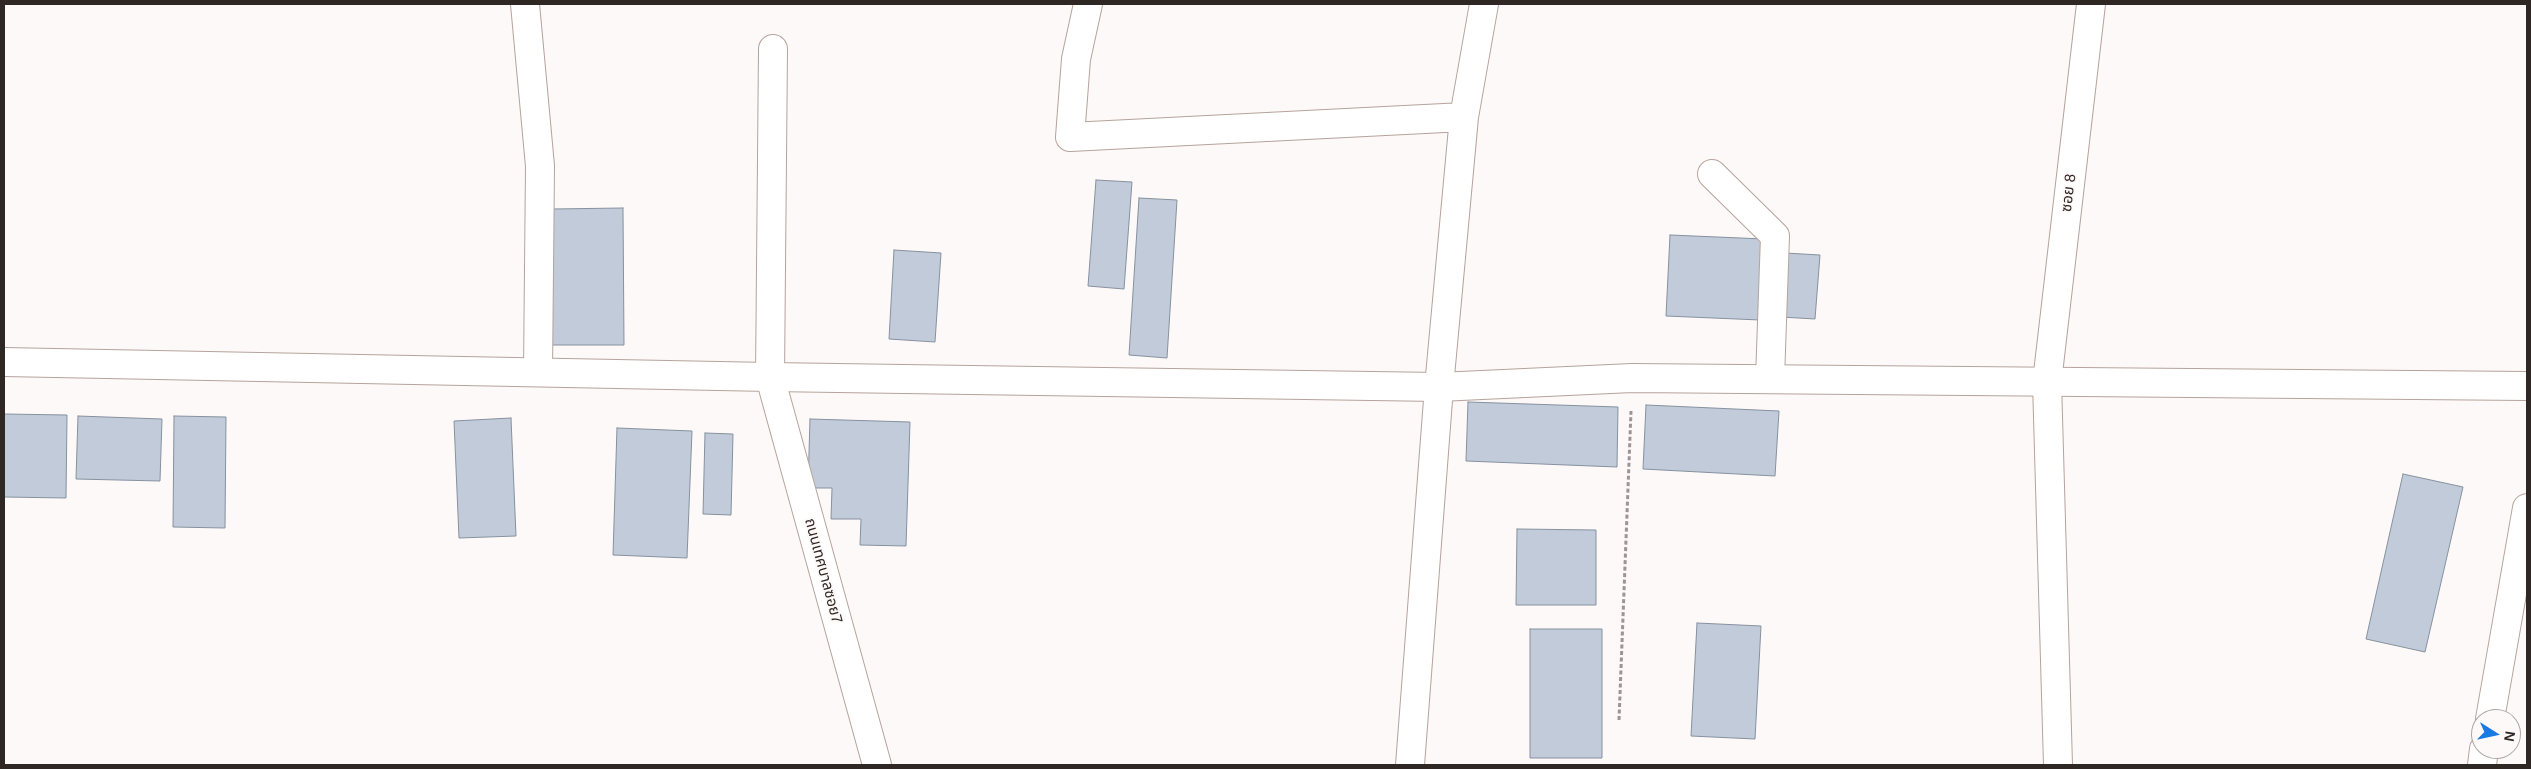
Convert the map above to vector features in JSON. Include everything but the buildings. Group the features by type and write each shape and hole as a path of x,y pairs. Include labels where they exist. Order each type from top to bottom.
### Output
{"street":[{"path":"525,4 540,166 538,371"},
{"path":"1088,4 1076,60 1070,138 1464,117"},
{"path":"1410,765 1439,387 1464,117 1484,4"},
{"name":"ซอย 8","path":"2058,765 2047,382 2091,4"},
{"name":"ถนนเทศบาลซอย7","path":"773,49 770,378 877,765"},
{"path":"1712,174 1775,236 1770,379"},
{"path":"4,362 538,371 770,378 1439,387 1632,378 2527,386"},
{"path":"2492,709 2527,508"}],"path":[{"path":"1619,720 1632,378"}]}
